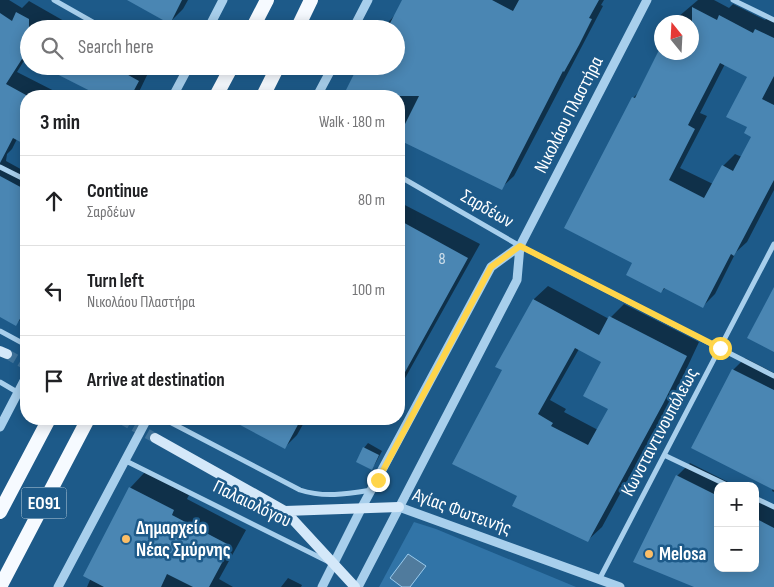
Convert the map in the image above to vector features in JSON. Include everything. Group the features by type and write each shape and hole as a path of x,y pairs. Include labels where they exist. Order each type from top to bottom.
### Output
{"highway":[{"path":"256,20 266,0"},
{"path":"301,20 311,0"},
{"path":"219,90 227,75"},
{"path":"266,90 274,75"},
{"name":"ΕΟ91","path":"0,512 46,425"},
{"name":"ΕΟ91","path":"0,587 85,425"}],"main road":[{"path":"155,438 285,511 334,564"},
{"name":"Αγίας Φωτεινής","path":"285,511 399,508"},
{"name":"Παλαιολόγου","path":"334,564 357,587"}],"street":[{"path":"54,0 89,20"},
{"path":"213,20 223,0"},
{"path":"358,20 368,0"},
{"name":"Νικολάου Πλαστήρα","path":"357,587 517,280 520,246 647,0"},
{"path":"733,0 774,20"},
{"path":"176,90 184,75"},
{"path":"320,90 328,75"},
{"path":"0,167 20,177"},
{"name":"Σαρδέων","path":"405,179 520,246 774,376"},
{"name":"Κωνσταντινουπόλεως","path":"599,580 774,244"},
{"name":"Νικολάου Πλαστήρα","path":"322,587 491,267 520,246"},
{"path":"0,331 20,342"},
{"path":"0,382 18,392"},
{"path":"0,427 20,388"},
{"path":"58,587 144,425"},
{"path":"175,425 300,490 318,495 331,495 372,490"},
{"path":"664,455 721,482"},
{"name":"Παλαιολόγου","path":"126,461 334,564"},
{"path":"759,500 774,507"},
{"name":"Αγίας Φωτεινής","path":"399,508 620,587"}],"shaded area":[{"path":"414,522 436,529 576,587 379,587"},
{"path":"408,554 426,566 410,587 402,587 390,578"}],"building":[{"path":"127,0 182,0 172,20 163,20"},
{"path":"402,0 492,0 513,11 519,0 599,0 589,18 592,19 579,45 563,71 502,190 405,143 405,124 419,96 405,96 405,90 346,90 354,75 405,75 405,20 392,20"},
{"path":"692,7 717,20 719,15 753,33 755,29 774,38 774,76 762,99 774,105 774,180 734,256 731,254 703,308 664,288 661,293 626,275 632,263 564,228 632,97 635,98 654,60 699,60 699,15 692,15","holes":["720,63 747,77 726,117 747,127 744,133 751,137 733,171 722,165 704,198 669,180 695,129 688,125"]},
{"path":"16,12 29,19 20,20 20,62 6,84 20,92 20,142 13,138 0,163 0,13 12,21"},
{"path":"59,75 128,75 139,81 134,90 88,90"},
{"path":"0,176 20,187 20,319 16,326 0,317"},
{"path":"405,223 468,258 405,372"},
{"path":"774,287 774,352 747,338"},
{"path":"533,299 599,335 609,316 687,356 588,542 512,506 517,496 452,464 502,370 495,367","holes":["575,348 601,362 583,396 608,409 588,445 551,426 553,423 538,414"]},
{"path":"732,369 774,390 774,490 691,448"},
{"path":"240,425 298,425 285,449"},
{"path":"363,447 379,455 372,470 356,462"},
{"path":"676,475 714,494 714,572 759,572 759,520 774,528 774,587 694,587 633,562"},
{"path":"129,487 174,510 172,515 231,546 209,587 193,587 167,574 161,587 104,587 83,576"}],"tunnel":[{"path":"7,354 20,362"},
{"path":"132,425 155,438"}],"place":[{"name":"Δημαρχείο Νέας Σμύρνης","path":"126,539"},
{"name":"Melosa","path":"649,554"}],"route":[{"path":"378,480 491,267 520,246 720,348"}]}
